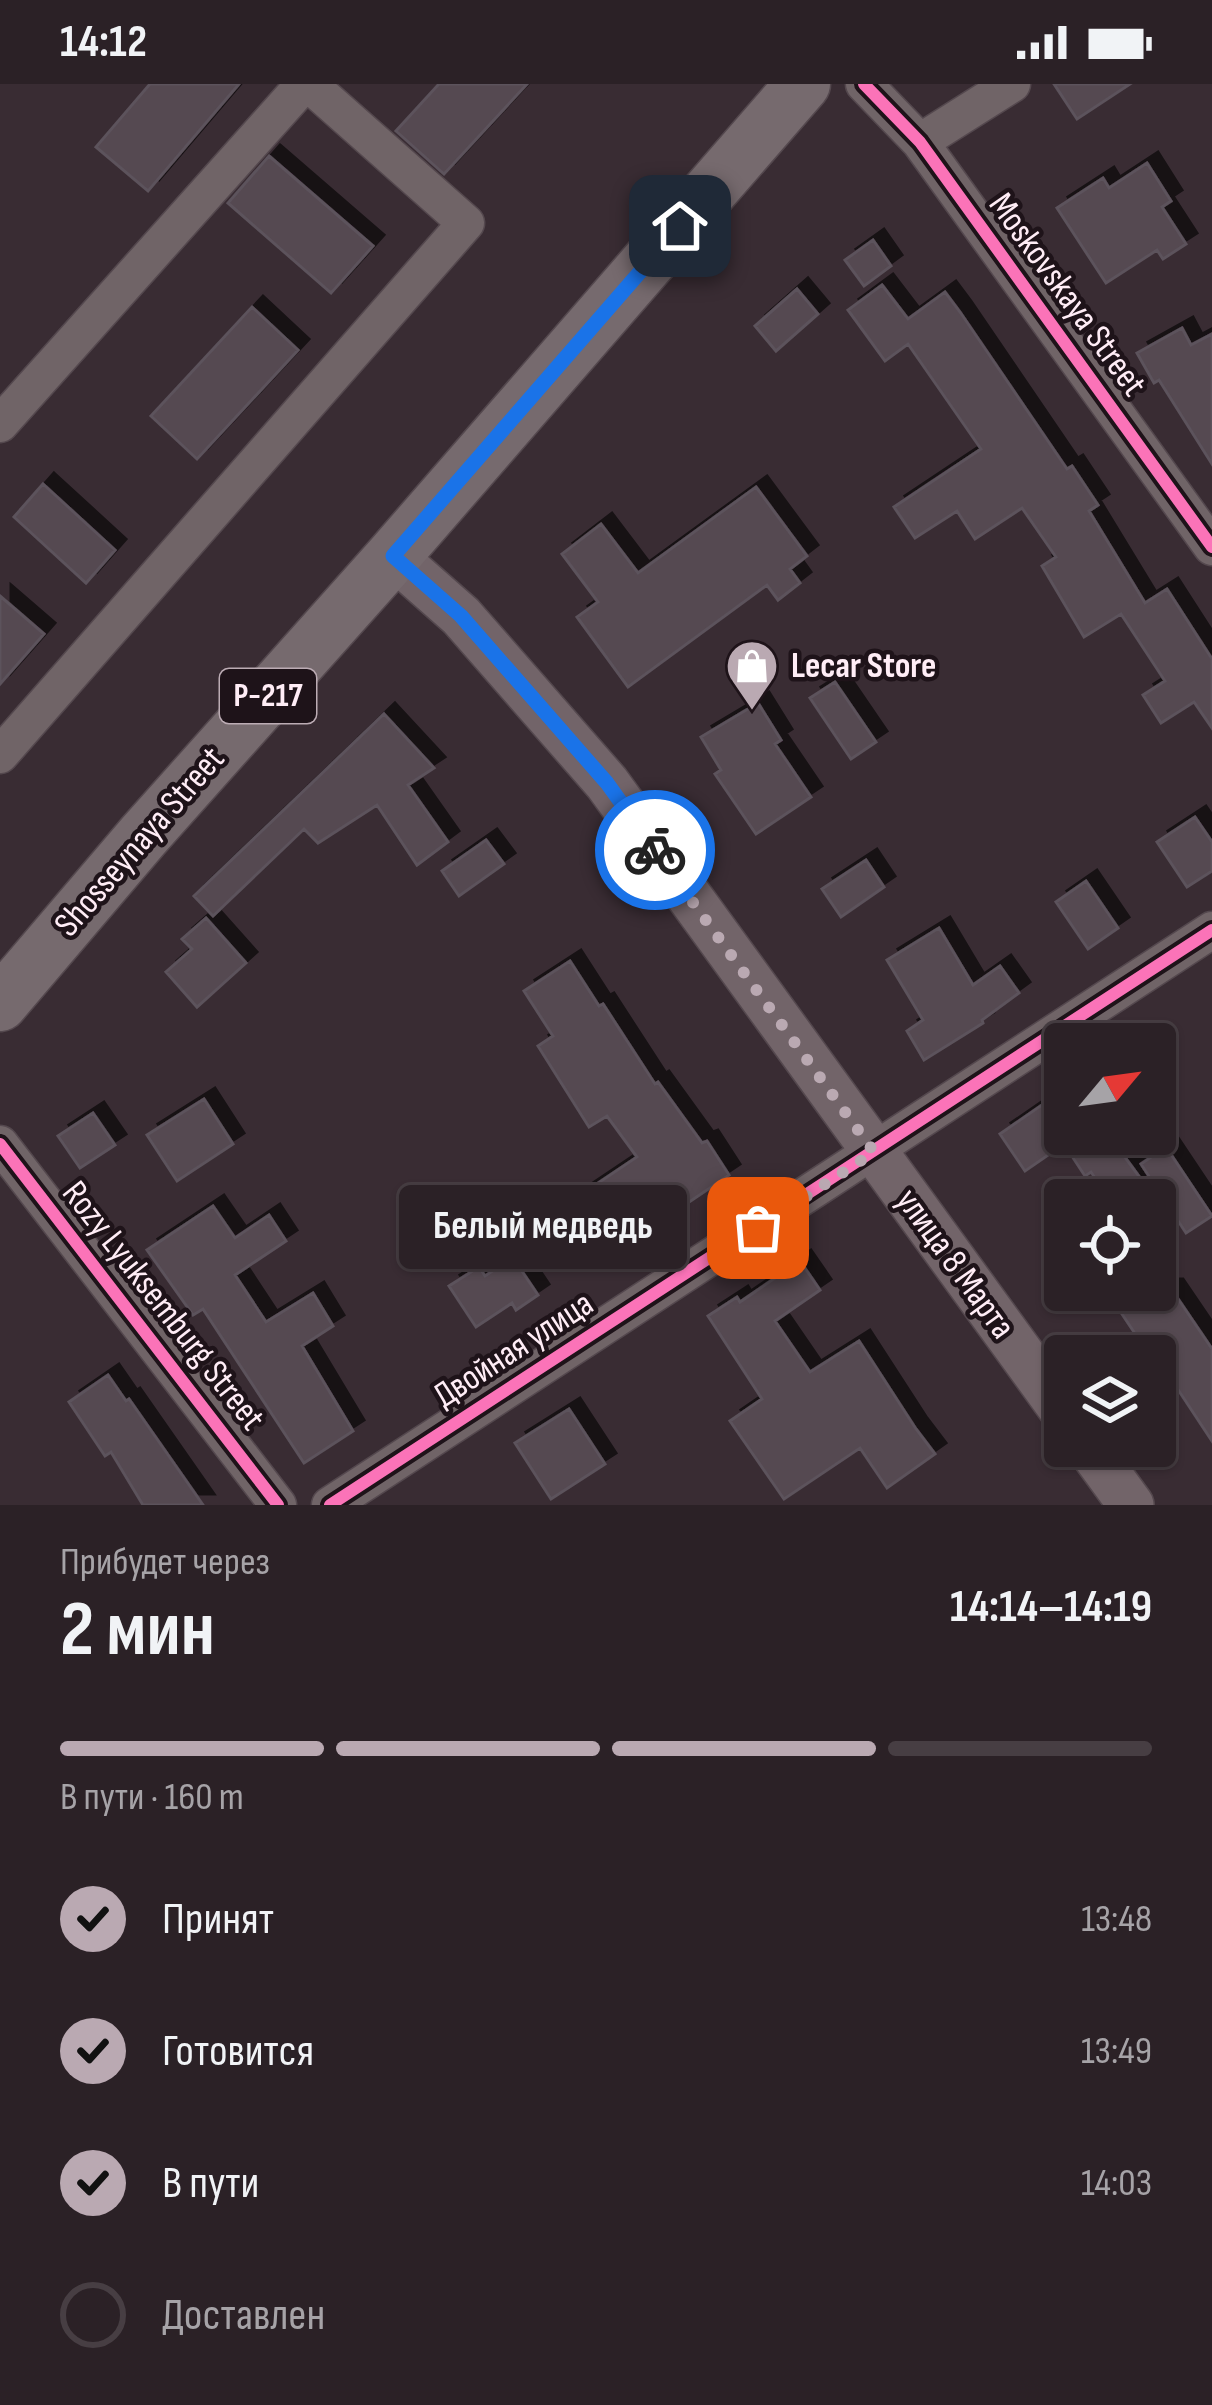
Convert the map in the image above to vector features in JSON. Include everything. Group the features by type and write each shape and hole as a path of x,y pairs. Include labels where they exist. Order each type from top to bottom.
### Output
{"highway":[{"name":"Shosseynaya Street","path":"0,1004 803,84"}],"main road":[{"name":"улица 8 Марта","path":"393,556 461,616 607,783 1044,1385"},
{"path":"1103,1467 1131,1505"}],"street":[{"path":"0,424 307,84 466,223 0,755"},
{"name":"Moskovskaya Street","path":"864,84 920,142 1212,548"},
{"path":"920,142 1012,84"},
{"name":"Двойная улица","path":"330,1505 1212,930"},
{"name":"Rozy Lyuksemburg Street","path":"0,1144 278,1505"}],"building":[{"path":"150,84 239,84 148,191 96,147"},
{"path":"439,84 527,84 444,174 396,131"},
{"path":"1054,84 1130,84 1077,119"},
{"path":"269,156 373,246 331,293 228,203"},
{"path":"1147,163 1171,201 1162,207 1186,244 1163,259 1157,250 1106,283 1057,208 1103,178 1109,188"},
{"path":"873,240 891,266 864,286 845,260"},
{"path":"882,285 908,319 945,292 1067,469 1072,466 1098,505 1089,511 1145,603 1167,589 1212,659 1212,728 1194,702 1161,723 1143,695 1165,681 1121,614 1084,637 1042,566 1056,557 1022,508 975,539 957,511 915,538 894,507 981,449 908,344 885,361 848,310"},
{"path":"797,289 818,314 776,351 755,326"},
{"path":"252,307 298,350 197,459 151,416"},
{"path":"1182,328 1191,345 1212,334 1212,464 1137,353"},
{"path":"43,484 115,550 86,583 14,517"},
{"path":"756,487 807,556 790,569 800,583 778,600 767,585 628,687 577,617 598,602 562,554 601,524 638,573"},
{"path":"0,596 44,634 0,684"},
{"path":"835,682 876,742 851,759 810,698"},
{"path":"758,703 781,740 775,744 811,797 756,834 715,774 721,770 701,737"},
{"path":"384,714 434,768 408,785 448,842 417,865 377,805 318,843 304,829 213,916 194,896"},
{"path":"1195,817 1212,842 1212,871 1187,887 1157,842"},
{"path":"486,840 504,864 459,896 442,871"},
{"path":"866,860 884,887 841,917 822,889"},
{"path":"1086,881 1118,928 1088,949 1056,902"},
{"path":"206,918 246,963 197,1007 166,972 192,949 182,939"},
{"path":"939,928 973,985 1000,966 1019,993 983,1023 924,1060 907,1031 923,1020 887,960"},
{"path":"570,961 655,1084 702,1143 707,1141 729,1175 664,1219 654,1204 577,1255 555,1218 637,1157 607,1116 589,1127 538,1046 553,1036 524,991"},
{"path":"204,1099 233,1144 177,1181 147,1135"},
{"path":"1044,1104 1044,1155 1048,1155 1025,1171 1000,1134"},
{"path":"93,1113 115,1145 80,1168 58,1136"},
{"path":"1071,1155 1123,1155 1141,1179 1096,1179 1091,1172 1085,1176"},
{"path":"1154,1155 1171,1155 1212,1216 1186,1233 1176,1218 1176,1179 1151,1179 1141,1164"},
{"path":"213,1206 235,1238 269,1215 286,1241 235,1275 266,1322 313,1293 333,1326 302,1346 353,1431 304,1463 203,1309 193,1315 147,1250"},
{"path":"513,1258 538,1295 516,1310 512,1303 476,1327 449,1286 479,1267 485,1276"},
{"path":"800,1261 820,1290 775,1321 810,1372 859,1341 935,1454 887,1488 860,1448 784,1499 730,1421 762,1399 708,1316 737,1297 740,1302"},
{"path":"1176,1296 1212,1349 1212,1441 1176,1387 1176,1335 1136,1335 1120,1311 1176,1311"},
{"path":"108,1375 203,1505 143,1505 111,1452 105,1456 69,1402"},
{"path":"569,1409 605,1464 551,1499 515,1443"}],"cycle path":[{"path":"864,84 920,142 1212,547"},
{"path":"330,1505 1212,930"},
{"path":"0,1144 278,1505"}],"way so far":[{"path":"655,850 874,1152 758,1228"}],"place":[{"name":"Lecar Store","path":"752,712"},
{"name":"Белый медведь","path":"758,1228"}],"route":[{"path":"655,850 607,783 461,616 393,556 680,226"}]}
